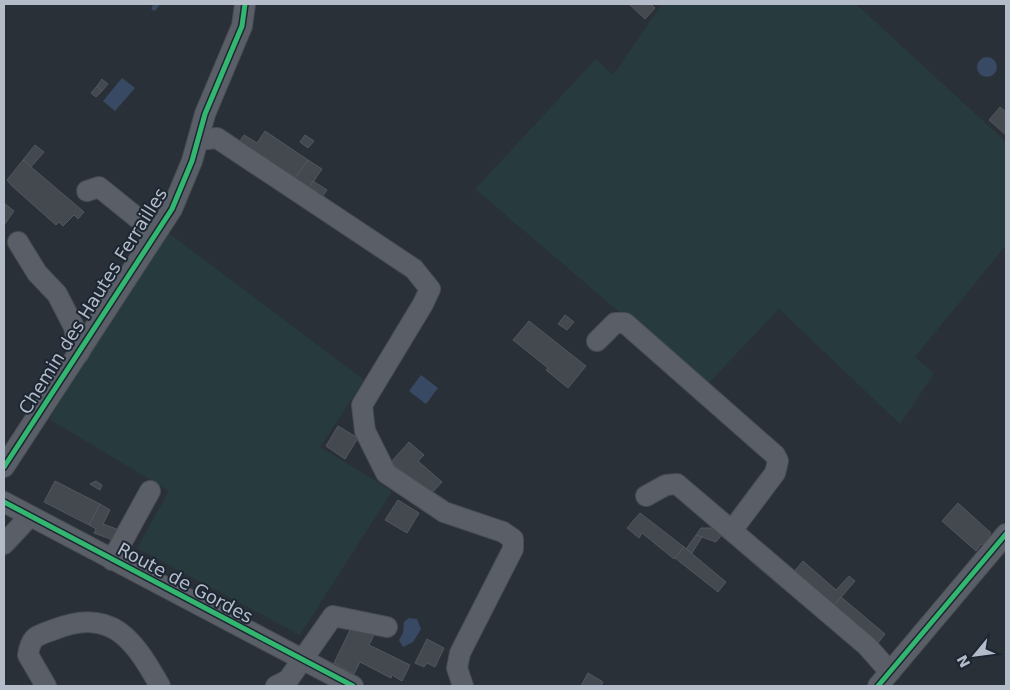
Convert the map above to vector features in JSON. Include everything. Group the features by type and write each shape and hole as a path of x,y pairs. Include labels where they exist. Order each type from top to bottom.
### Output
{"street":[{"name":"Chemin des Hautes Ferrailles","path":"4,467 172,209 192,161 205,114 242,26 246,4"},
{"path":"198,140 217,138 414,269 430,289 424,304 362,405 365,431 386,473 444,512 503,532 513,539 513,549 460,653 457,668 463,686"},
{"path":"87,191 99,187 156,233"},
{"path":"18,242 37,273 57,294 74,326 78,353"},
{"path":"597,341 615,323 625,323 775,455 778,461 775,472 733,529"},
{"path":"646,496 666,486 678,484 733,529 867,646 884,679 1006,534"},
{"path":"112,560 150,491"},
{"name":"Route de Gordes","path":"4,502 353,686"},
{"path":"4,544 30,516"},
{"path":"276,686 288,680 332,616 387,626"},
{"path":"46,686 28,655 30,643 35,637 64,625 96,621 120,632 140,651 160,686"}],"green space":[{"path":"662,4 856,4 1006,142 1006,245 915,357 934,373 900,424 779,309 706,386 475,189 596,59 613,75"},
{"path":"166,231 364,380 320,447 392,491 300,635 137,548 169,491 49,419"}],"water":[{"path":"983,57 991,57 997,63 997,71 991,77 983,77 977,71 977,63"},
{"path":"122,78 135,88 115,111 103,101"},
{"path":"421,375 438,388 426,404 409,391"},
{"path":"409,618 417,619 421,629 413,642 403,647 399,640 403,633 404,622"}],"building":[{"path":"629,4 651,4 655,8 645,19"},
{"path":"102,79 108,84 102,91 97,86"},
{"path":"97,86 102,91 96,97 91,93"},
{"path":"1000,107 1006,112 1006,135 989,120"},
{"path":"265,131 308,160 295,178 239,142 244,135 257,143"},
{"path":"305,135 314,141 308,148 300,142"},
{"path":"35,145 44,152 31,167 23,160"},
{"path":"23,160 84,212 78,219 74,215 63,226 59,222 56,225 12,186 7,180"},
{"path":"308,160 322,169 309,188 295,178"},
{"path":"313,181 327,190 322,197 309,188"},
{"path":"4,203 14,211 4,225"},
{"path":"565,315 574,322 567,330 558,324"},
{"path":"529,321 586,366 568,388 546,370 548,368 513,340"},
{"path":"338,426 358,438 345,459 326,446"},
{"path":"409,442 424,455 418,461 442,482 430,495 391,462"},
{"path":"55,481 100,504 89,525 44,502"},
{"path":"96,481 102,485 100,490 90,484"},
{"path":"398,500 419,513 407,533 385,520"},
{"path":"958,503 991,533 989,536 995,541 987,549 981,544 976,551 942,521"},
{"path":"100,504 110,510 103,524 122,531 113,540 94,533 96,529 89,525"},
{"path":"640,513 684,547 674,559 642,533 639,538 627,528"},
{"path":"701,528 727,528 716,542 696,535"},
{"path":"696,535 702,537 692,553 686,549"},
{"path":"684,547 726,582 718,592 675,558"},
{"path":"803,561 836,590 849,576 855,581 832,608 792,574"},
{"path":"841,597 885,634 875,647 832,608"},
{"path":"353,624 374,635 369,645 410,665 402,681 392,675 391,678 360,662 354,674 334,663"},
{"path":"427,639 444,648 435,667 427,663 424,667 415,663"},
{"path":"588,673 603,682 601,686 581,686"}],"waterway":[{"path":"154,8 157,4"}],"cycle path":[{"path":"4,467 172,209 192,161 205,114 242,26 245,4"},
{"path":"4,502 353,686"},
{"path":"878,686 1006,534"}]}
